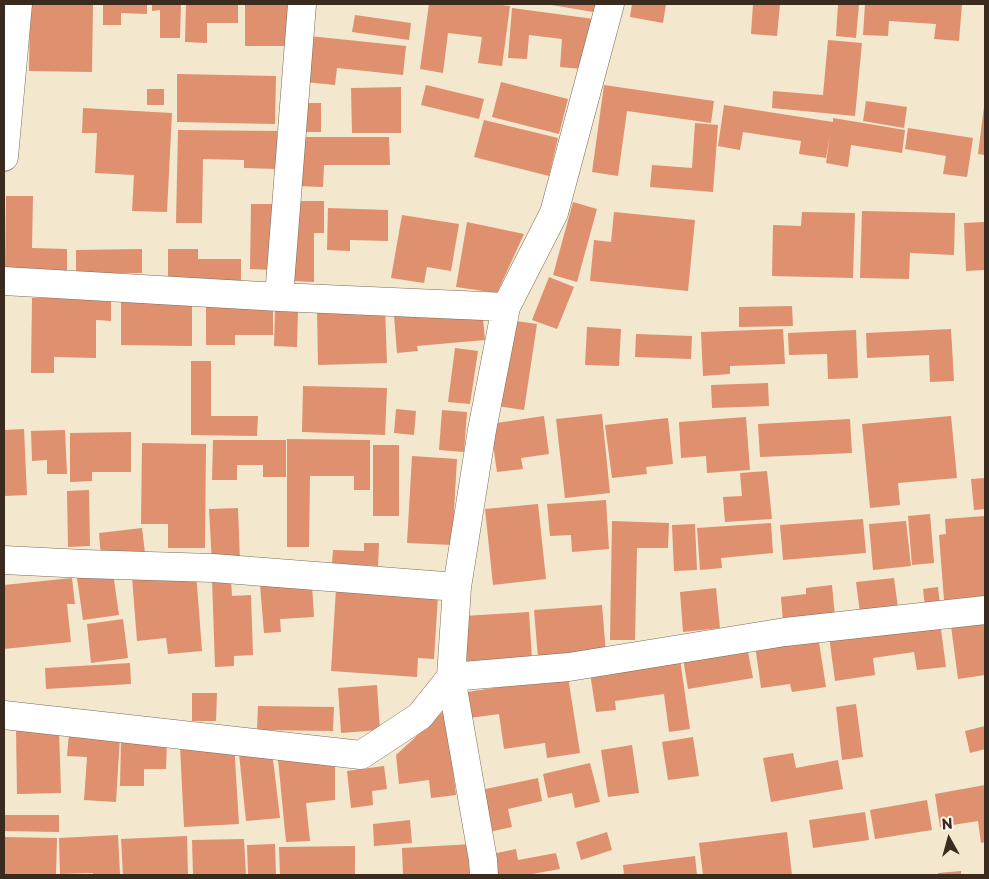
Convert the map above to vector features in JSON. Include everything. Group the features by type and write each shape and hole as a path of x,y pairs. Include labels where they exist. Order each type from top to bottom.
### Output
{"street":[{"path":"4,157 18,4"},
{"path":"278,297 302,4"},
{"path":"484,875 451,677 457,587 482,430 506,307 554,213 610,4"},
{"path":"4,281 278,297 506,307"},
{"path":"4,560 213,568 457,587"},
{"path":"4,715 360,755 420,716 451,677 569,667 784,632 985,610"}],"building":[{"path":"30,4 93,4 92,72 29,71"},
{"path":"103,4 147,4 147,14 121,13 121,25 103,25"},
{"path":"152,4 181,4 180,38 160,38 160,10 152,11"},
{"path":"186,4 238,4 238,23 207,23 207,43 185,42"},
{"path":"245,4 289,4 287,46 245,46"},
{"path":"429,4 494,4 510,6 502,66 478,63 482,37 448,33 443,73 420,69"},
{"path":"546,4 600,4 599,13"},
{"path":"632,4 666,4 663,23 630,17"},
{"path":"753,4 780,4 777,36 751,34"},
{"path":"838,4 859,4 856,38 836,36"},
{"path":"865,4 962,4 959,41 934,39 936,24 889,21 888,36 863,35"},
{"path":"512,8 594,19 582,69 560,67 562,39 529,35 527,59 508,58"},
{"path":"355,15 411,23 409,40 352,32"},
{"path":"309,36 406,46 403,75 337,68 335,85 305,82"},
{"path":"828,40 862,43 855,116 772,108 773,91 823,95"},
{"path":"177,74 276,76 275,124 177,122"},
{"path":"501,82 568,99 559,134 492,117"},
{"path":"426,85 484,99 479,119 421,105"},
{"path":"604,85 714,101 711,123 627,111 618,176 592,172"},
{"path":"401,87 401,133 352,133 351,88"},
{"path":"147,89 164,89 164,105 147,105"},
{"path":"866,101 907,107 904,128 863,121"},
{"path":"303,103 321,103 321,132 302,132"},
{"path":"724,105 833,122 833,118 905,130 902,153 851,145 848,167 826,163 830,135 826,158 799,154 801,141 743,132 740,150 718,146"},
{"path":"985,107 985,155 978,154"},
{"path":"83,108 172,113 167,212 132,211 134,175 95,173 97,133 82,133"},
{"path":"484,120 558,138 549,176 474,157"},
{"path":"695,123 718,125 713,192 650,187 652,165 692,168"},
{"path":"908,128 973,138 967,177 943,174 946,156 905,149"},
{"path":"178,130 277,131 277,169 244,168 244,160 203,159 202,223 176,223"},
{"path":"297,137 389,137 390,165 324,165 323,187 297,186"},
{"path":"6,196 33,196 32,248 67,249 67,275 5,274"},
{"path":"292,201 324,201 324,233 314,233 314,282 292,281"},
{"path":"573,202 597,209 577,282 553,275"},
{"path":"251,204 274,204 273,270 250,269"},
{"path":"328,208 388,210 388,241 350,240 350,251 327,250"},
{"path":"862,211 955,213 954,255 910,253 909,279 860,278"},
{"path":"614,212 695,220 688,291 590,281 594,240 611,242"},
{"path":"802,212 855,213 853,278 772,276 773,225 801,226"},
{"path":"402,215 459,224 451,271 427,267 424,283 391,278"},
{"path":"467,222 524,234 497,293 456,287"},
{"path":"985,222 985,270 966,271 964,223"},
{"path":"142,249 142,273 76,274 76,250"},
{"path":"168,249 198,249 198,259 241,259 241,283 168,282"},
{"path":"549,277 574,287 557,329 532,320"},
{"path":"32,298 111,298 111,321 96,320 96,358 54,357 54,373 31,373"},
{"path":"121,301 192,301 192,346 121,345"},
{"path":"792,306 793,326 739,327 739,307"},
{"path":"206,307 273,308 273,335 235,335 235,345 206,345"},
{"path":"385,307 387,363 318,365 317,309"},
{"path":"482,308 485,340 417,346 418,351 397,353 394,315"},
{"path":"298,310 297,347 274,346 275,311"},
{"path":"509,320 537,324 524,410 497,406"},
{"path":"587,327 621,329 619,366 585,365"},
{"path":"783,329 785,364 730,366 730,374 703,376 701,332"},
{"path":"951,329 954,381 930,382 929,355 867,358 866,333"},
{"path":"856,330 858,378 828,379 827,354 789,355 788,333"},
{"path":"636,334 692,336 691,359 635,357"},
{"path":"455,348 478,351 470,404 448,402"},
{"path":"191,361 211,361 211,416 258,416 257,436 191,435"},
{"path":"768,383 769,406 712,408 711,385"},
{"path":"303,386 387,388 385,435 302,432"},
{"path":"396,409 416,411 414,435 394,433"},
{"path":"442,410 467,412 464,452 439,450"},
{"path":"602,414 610,493 565,498 556,419"},
{"path":"544,416 549,454 521,458 523,469 497,472 490,424"},
{"path":"951,416 957,478 898,483 900,505 870,508 862,424"},
{"path":"746,417 750,470 707,473 706,456 681,458 679,422"},
{"path":"668,418 673,464 646,467 647,474 612,478 605,425"},
{"path":"850,419 852,453 760,457 758,424"},
{"path":"24,429 27,495 4,496 4,430"},
{"path":"65,430 67,474 47,474 47,460 32,461 31,431"},
{"path":"131,432 131,472 92,472 92,481 70,482 70,433"},
{"path":"287,439 370,440 370,490 354,490 354,476 310,476 309,547 287,547"},
{"path":"213,440 286,440 286,477 263,477 263,465 237,465 237,480 212,480"},
{"path":"142,443 206,444 205,548 168,548 168,524 141,524"},
{"path":"373,445 399,445 399,516 373,516"},
{"path":"412,456 457,459 452,545 407,543"},
{"path":"767,471 772,519 725,522 723,497 742,496 740,473"},
{"path":"985,478 985,509 974,510 971,479"},
{"path":"89,490 90,546 68,547 67,491"},
{"path":"606,500 609,549 572,552 571,535 550,536 547,504"},
{"path":"538,504 546,579 493,585 485,509"},
{"path":"238,508 240,562 212,563 209,509"},
{"path":"930,514 934,563 912,565 908,516"},
{"path":"985,516 985,596 944,600 939,535 946,534 945,519"},
{"path":"863,519 866,553 783,560 780,525"},
{"path":"612,521 669,523 668,548 637,548 635,640 610,640"},
{"path":"906,521 911,566 873,570 869,524"},
{"path":"771,523 773,553 721,558 722,568 700,570 697,528"},
{"path":"695,524 697,570 674,571 672,525"},
{"path":"142,528 145,553 101,557 99,533"},
{"path":"364,543 379,543 378,566 332,564 333,550 364,551"},
{"path":"196,572 202,651 168,654 166,638 137,641 132,577"},
{"path":"113,573 119,615 83,620 77,578"},
{"path":"72,578 75,604 67,604 71,642 4,649 4,585"},
{"path":"894,578 898,608 860,613 856,582"},
{"path":"212,579 231,579 232,596 251,595 253,655 234,656 234,666 215,667"},
{"path":"260,585 312,585 314,617 280,619 281,632 264,633"},
{"path":"832,585 835,617 783,622 781,597 806,594 806,588"},
{"path":"938,587 940,606 925,607 923,589"},
{"path":"336,588 438,596 434,659 418,658 417,677 331,671"},
{"path":"716,588 720,628 683,632 680,592"},
{"path":"602,605 606,654 538,658 534,610"},
{"path":"529,612 532,659 467,664 464,616"},
{"path":"123,619 128,658 91,663 87,624"},
{"path":"940,622 946,667 917,670 914,652 873,658 875,675 835,681 829,636"},
{"path":"985,622 985,675 958,679 951,626"},
{"path":"818,636 826,687 792,692 790,684 761,688 755,645"},
{"path":"747,647 753,678 688,689 683,658"},
{"path":"680,659 690,729 669,732 664,694 615,701 616,710 596,712 590,673"},
{"path":"130,663 131,684 46,689 45,668"},
{"path":"568,677 580,753 547,758 545,743 504,749 499,714 470,718 467,692"},
{"path":"377,685 380,730 341,733 338,688"},
{"path":"192,693 217,693 216,721 192,721"},
{"path":"856,704 863,757 842,760 836,707"},
{"path":"258,706 334,707 333,731 257,730"},
{"path":"446,709 456,795 431,798 429,780 399,784 396,755"},
{"path":"985,726 985,749 970,753 965,731"},
{"path":"59,728 61,793 17,794 16,729"},
{"path":"69,733 120,736 116,802 84,800 87,757 67,756"},
{"path":"693,737 699,776 668,780 662,742"},
{"path":"121,741 167,742 166,769 144,769 144,786 120,786"},
{"path":"234,743 239,824 184,827 180,746"},
{"path":"632,745 639,793 608,797 601,750"},
{"path":"272,751 280,818 246,821 239,754"},
{"path":"793,753 796,768 838,760 843,789 771,802 763,758"},
{"path":"278,759 335,766 335,800 306,803 310,841 286,842"},
{"path":"590,763 600,802 575,808 572,793 548,798 543,774"},
{"path":"384,766 387,789 372,791 373,805 351,808 347,771"},
{"path":"538,778 542,801 508,809 512,827 489,832 481,790"},
{"path":"985,785 985,842 981,843 978,821 940,827 935,794"},
{"path":"927,800 932,830 875,839 870,810"},
{"path":"865,812 869,840 813,848 809,820"},
{"path":"4,815 59,815 59,832 4,831"},
{"path":"410,820 412,843 374,846 373,824"},
{"path":"607,832 612,850 581,860 576,842"},
{"path":"787,832 792,875 703,875 699,843"},
{"path":"118,835 120,875 93,875 93,873 60,874 59,838"},
{"path":"187,836 188,875 123,875 121,839"},
{"path":"4,837 57,838 56,875 4,874"},
{"path":"244,839 246,875 193,875 192,840"},
{"path":"275,844 276,875 248,875 247,845"},
{"path":"472,844 474,875 403,875 402,848"},
{"path":"355,846 355,875 280,875 279,847"},
{"path":"516,849 518,860 556,853 560,869 527,875 496,875 492,854"},
{"path":"695,856 697,875 624,875 623,865"},
{"path":"961,871 961,875 938,875 938,873"}]}
